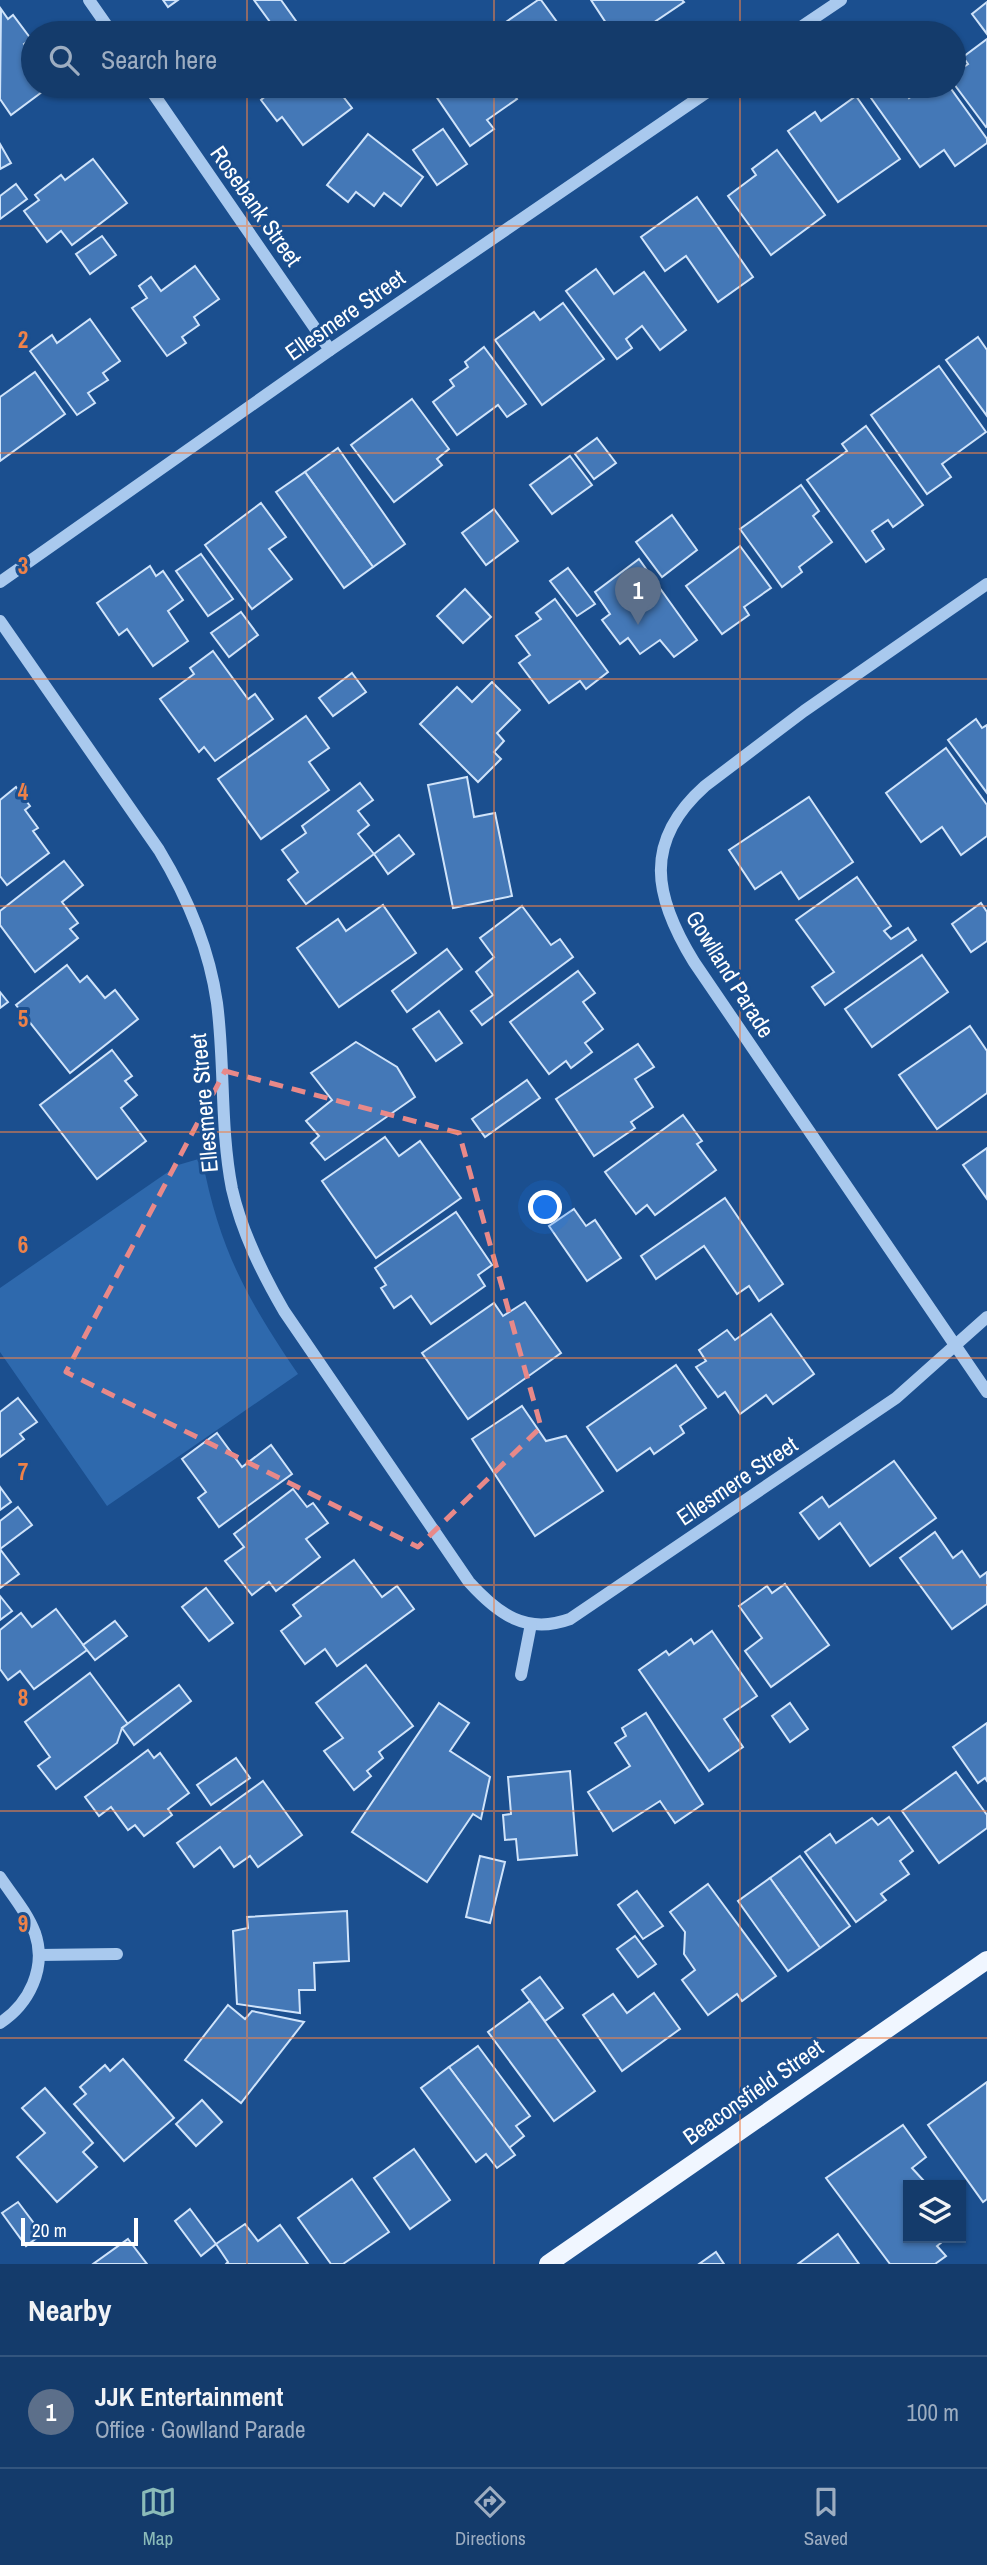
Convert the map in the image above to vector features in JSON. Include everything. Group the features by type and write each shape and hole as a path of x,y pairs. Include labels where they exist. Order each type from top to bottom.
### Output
{"main road":[{"name":"Beaconsfield Street","path":"548,2264 987,1959"}],"street":[{"path":"89,0 104,21"},
{"path":"810,21 841,0"},
{"name":"Rosebank Street","path":"156,98 330,350"},
{"name":"Ellesmere Street","path":"0,582 330,350 698,98"},
{"name":"Gowlland Parade","path":"987,584 804,711 690,799 666,835 661,869 665,904 670,919 694,962 987,1392"},
{"name":"Ellesmere Street","path":"0,621 159,850 181,886 198,924 216,1002 224,1134 233,1191 246,1235 263,1275 284,1311 469,1582 489,1603 508,1616 531,1624 554,1625 570,1619 896,1398 987,1317"},
{"path":"521,1675 531,1624"},
{"path":"0,1877 24,1912 35,1934 39,1955 36,1977 27,1998 12,2015 0,2023"},
{"path":"39,1955 117,1954"}],"highlighted area":[{"path":"225,1071 459,1133 541,1427 418,1547 66,1372"}],"shaded area":[{"path":"202,1158 217,1220 237,1272 298,1374 107,1506 0,1352 0,1288 178,1165"}],"building":[{"path":"163,0 178,0 168,7"},
{"path":"254,0 281,0 296,21 269,21"},
{"path":"541,0 556,21 507,21"},
{"path":"591,0 684,2 656,21 605,21"},
{"path":"987,2 987,34 972,14"},
{"path":"1,9 8,19 13,15 21,26 21,98 34,98 11,115 0,99"},
{"path":"987,39 986,127 964,98 968,64 966,55"},
{"path":"344,98 352,108 303,145 282,117 277,121 261,100"},
{"path":"437,98 516,98 487,120 494,129 470,146"},
{"path":"853,98 857,98 900,159 838,202 788,131 815,112 821,121"},
{"path":"871,98 958,98 987,139 987,143 955,166 944,150 920,167"},
{"path":"443,129 467,164 437,185 413,150"},
{"path":"368,134 423,177 401,206 384,193 374,206 356,192 348,202 327,185"},
{"path":"0,144 11,163 0,169"},
{"path":"777,150 825,215 771,255 728,196 756,175 752,169"},
{"path":"93,159 127,203 72,245 61,231 47,242 24,211 39,200 35,195 61,175 65,180"},
{"path":"16,184 27,199 0,219 0,196"},
{"path":"697,197 753,277 718,302 686,256 665,271 641,237"},
{"path":"102,236 116,255 90,274 76,254"},
{"path":"195,266 219,299 194,317 199,325 182,337 186,343 167,356 132,308 147,298 139,286 151,277 161,291"},
{"path":"596,269 614,294 644,272 686,330 660,350 642,326 626,339 632,348 617,359 566,291"},
{"path":"563,303 604,359 542,405 495,340 534,312 540,320"},
{"path":"90,319 120,361 103,373 108,380 88,393 95,403 77,415 30,351 52,335 57,343"},
{"path":"978,337 987,350 987,416 946,360"},
{"path":"484,347 526,404 507,417 498,405 457,435 433,402 454,386 450,380 468,367 465,362"},
{"path":"939,366 986,432 942,464 951,477 927,494 871,415"},
{"path":"35,372 65,414 0,461 0,397"},
{"path":"412,399 449,449 437,459 442,465 394,502 351,445"},
{"path":"866,426 923,505 893,527 888,520 872,531 884,549 866,562 807,480 847,451 842,444"},
{"path":"597,438 616,463 594,479 575,454"},
{"path":"338,448 405,544 373,567 305,472"},
{"path":"570,456 592,485 552,514 530,485"},
{"path":"305,472 373,567 344,588 276,492"},
{"path":"801,485 819,511 813,516 832,542 799,567 802,572 782,587 740,529"},
{"path":"261,503 286,537 269,549 292,579 252,609 205,545"},
{"path":"494,509 518,541 486,565 462,533"},
{"path":"672,515 697,550 662,577 636,542"},
{"path":"740,546 771,588 744,607 749,615 722,634 686,586"},
{"path":"201,554 233,599 208,616 176,571"},
{"path":"639,559 697,640 674,657 660,640 640,654 628,638 620,644 602,620 610,614 595,592"},
{"path":"150,566 156,576 163,571 183,600 168,611 188,641 153,666 127,629 119,635 97,603"},
{"path":"568,568 595,604 577,616 550,581"},
{"path":"465,589 491,617 463,643 437,616"},
{"path":"555,599 608,672 586,689 580,681 549,703 519,663 530,655 516,636 541,619 536,613"},
{"path":"241,612 258,635 229,657 211,633"},
{"path":"213,651 248,699 255,694 273,719 215,761 204,747 199,752 160,699 194,674 190,668"},
{"path":"352,673 366,692 333,716 319,698"},
{"path":"492,682 520,710 497,733 504,741 494,752 501,759 478,782 420,724 457,687 472,702"},
{"path":"306,716 329,748 309,762 329,790 261,839 218,779"},
{"path":"976,719 982,728 987,725 987,793 948,740"},
{"path":"946,748 987,805 987,836 961,855 942,827 921,842 886,793"},
{"path":"467,777 474,817 495,813 512,896 453,908 428,785"},
{"path":"360,783 373,800 358,811 369,825 358,834 374,854 306,904 288,880 298,872 282,850 306,833 302,826"},
{"path":"16,787 30,806 25,810 38,828 33,831 49,853 7,885 0,876 0,800"},
{"path":"809,797 853,862 799,899 781,872 755,889 729,850"},
{"path":"399,835 414,854 388,874 374,854"},
{"path":"64,861 83,885 62,902 78,923 70,929 78,938 35,972 0,925 0,911"},
{"path":"857,877 891,926 884,931 891,939 908,928 916,940 825,1005 812,987 834,972 796,920"},
{"path":"981,903 987,912 987,941 971,952 952,924"},
{"path":"383,905 416,953 339,1007 297,948 338,919 346,931"},
{"path":"522,906 551,945 560,939 573,957 482,1025 471,1011 493,995 476,972 494,957 480,938"},
{"path":"447,949 462,969 407,1012 392,991"},
{"path":"922,955 948,992 872,1047 845,1009"},
{"path":"67,965 80,982 87,976 105,998 115,990 138,1019 70,1073 16,1005"},
{"path":"578,971 595,993 583,1002 603,1029 585,1043 592,1052 571,1068 566,1061 549,1074 510,1022"},
{"path":"0,992 8,1002 0,1008"},
{"path":"439,1011 462,1043 436,1061 413,1029"},
{"path":"970,1026 987,1051 987,1093 937,1129 899,1075"},
{"path":"356,1042 397,1067 415,1097 325,1160 311,1143 319,1136 306,1121 332,1100 311,1073"},
{"path":"638,1044 654,1067 635,1079 653,1107 631,1122 635,1128 594,1156 556,1099"},
{"path":"112,1050 132,1076 125,1081 137,1095 121,1108 146,1141 97,1179 40,1105"},
{"path":"527,1080 540,1098 485,1137 472,1119"},
{"path":"683,1115 702,1141 697,1144 716,1170 655,1215 647,1205 636,1214 605,1172"},
{"path":"385,1137 399,1156 420,1141 461,1198 376,1258 322,1181"},
{"path":"987,1148 987,1199 963,1165"},
{"path":"725,1198 783,1284 759,1301 749,1286 737,1294 704,1246 656,1279 641,1256"},
{"path":"574,1209 586,1226 595,1220 621,1258 587,1281 549,1226"},
{"path":"456,1212 492,1265 478,1275 485,1286 431,1324 411,1296 394,1308 381,1288 386,1285 375,1268"},
{"path":"525,1302 561,1353 468,1419 422,1353 494,1303 503,1316"},
{"path":"771,1314 814,1374 773,1404 766,1395 740,1414 725,1392 718,1397 696,1367 706,1361 699,1350 727,1330 735,1340"},
{"path":"676,1365 706,1408 680,1426 684,1433 654,1454 650,1448 617,1471 587,1427"},
{"path":"18,1398 37,1422 20,1434 24,1439 0,1457 0,1412"},
{"path":"522,1406 546,1441 566,1436 603,1491 535,1536 472,1439"},
{"path":"217,1433 242,1467 271,1445 292,1474 219,1527 198,1498 206,1492 182,1459"},
{"path":"894,1461 936,1518 870,1566 840,1523 819,1539 800,1513 822,1497 829,1507"},
{"path":"0,1487 11,1502 0,1510"},
{"path":"293,1489 307,1507 313,1503 328,1523 306,1539 320,1557 276,1591 269,1582 252,1595 225,1561 244,1547 234,1534"},
{"path":"18,1507 32,1525 0,1549 0,1521"},
{"path":"935,1532 953,1558 962,1551 980,1577 987,1572 987,1604 952,1629 900,1558"},
{"path":"0,1549 19,1574 0,1588"},
{"path":"354,1560 382,1597 397,1586 414,1609 337,1666 325,1649 305,1664 281,1631 301,1616 293,1605"},
{"path":"785,1584 829,1645 771,1687 745,1651 762,1638 739,1606 767,1586 772,1593"},
{"path":"206,1588 233,1623 209,1641 182,1607"},
{"path":"0,1596 12,1611 0,1620"},
{"path":"56,1609 87,1650 34,1689 20,1671 8,1680 0,1669 0,1630 21,1613 32,1627"},
{"path":"115,1621 127,1636 95,1660 83,1645"},
{"path":"712,1631 757,1696 724,1719 743,1747 709,1771 639,1670 666,1651 669,1655 691,1639 694,1644"},
{"path":"366,1665 413,1726 379,1752 383,1758 367,1771 371,1776 354,1790 324,1751 343,1738 316,1703"},
{"path":"90,1673 128,1724 122,1728 117,1743 56,1789 38,1766 50,1757 25,1722"},
{"path":"179,1685 191,1701 134,1745 122,1728"},
{"path":"439,1703 469,1723 450,1751 490,1777 481,1819 473,1814 427,1882 352,1832"},
{"path":"790,1703 808,1729 790,1742 772,1716"},
{"path":"646,1713 703,1804 675,1823 660,1801 613,1831 588,1792 630,1766 615,1743 626,1736 622,1728"},
{"path":"987,1723 987,1781 985,1778 978,1783 953,1747"},
{"path":"148,1750 154,1758 160,1753 189,1793 168,1809 172,1815 144,1836 135,1825 128,1830 111,1807 99,1816 85,1797"},
{"path":"236,1758 250,1778 211,1805 197,1785"},
{"path":"570,1771 577,1855 518,1860 516,1839 505,1840 503,1815 511,1814 508,1777"},
{"path":"956,1772 987,1815 987,1828 939,1863 902,1811"},
{"path":"263,1781 302,1835 258,1867 250,1856 234,1867 220,1847 194,1867 177,1843"},
{"path":"889,1817 913,1851 900,1861 909,1874 881,1894 886,1900 856,1922 805,1852 830,1834 836,1843 872,1818 878,1825"},
{"path":"480,1856 505,1862 490,1923 466,1917"},
{"path":"800,1856 850,1926 820,1948 770,1878"},
{"path":"770,1878 820,1948 788,1971 738,1901"},
{"path":"708,1884 776,1976 742,2001 737,1994 708,2015 682,1980 695,1970 684,1954 685,1932 670,1912"},
{"path":"637,1891 663,1926 643,1939 618,1905"},
{"path":"347,1911 349,1961 314,1963 315,1990 299,1990 300,2013 237,2004 233,1931 248,1928 247,1917"},
{"path":"635,1936 656,1964 638,1977 617,1949"},
{"path":"540,1977 563,2008 545,2021 522,1990"},
{"path":"654,1993 680,2029 622,2071 583,2015 613,1994 627,2013"},
{"path":"530,2001 595,2091 554,2121 488,2032"},
{"path":"228,2005 245,2019 252,2011 304,2022 241,2103 185,2060"},
{"path":"478,2046 530,2116 516,2126 524,2136 509,2148 449,2067"},
{"path":"123,2059 174,2118 124,2161 74,2104 86,2094 80,2087 105,2065 110,2071"},
{"path":"449,2067 515,2155 497,2168 486,2154 476,2162 421,2088"},
{"path":"987,2082 987,2199 983,2202 928,2125"},
{"path":"45,2088 93,2143 83,2152 97,2167 57,2202 17,2157 45,2133 22,2108"},
{"path":"202,2100 222,2122 196,2146 176,2124"},
{"path":"903,2125 926,2157 912,2168 923,2180 903,2180 903,2243 941,2243 937,2246 946,2256 935,2264 890,2264 826,2178"},
{"path":"414,2149 450,2200 410,2229 374,2178"},
{"path":"352,2179 389,2232 343,2264 331,2264 298,2218"},
{"path":"18,2202 42,2234 26,2246 2,2213"},
{"path":"190,2209 216,2244 201,2256 175,2221"},
{"path":"245,2224 258,2241 280,2225 308,2264 226,2264 228,2262 216,2244"},
{"path":"838,2234 859,2264 798,2264"},
{"path":"128,2239 147,2264 93,2264"},
{"path":"716,2252 724,2264 699,2264"}],"place":[{"name":"JJK Entertainment","path":"638,625"}]}
